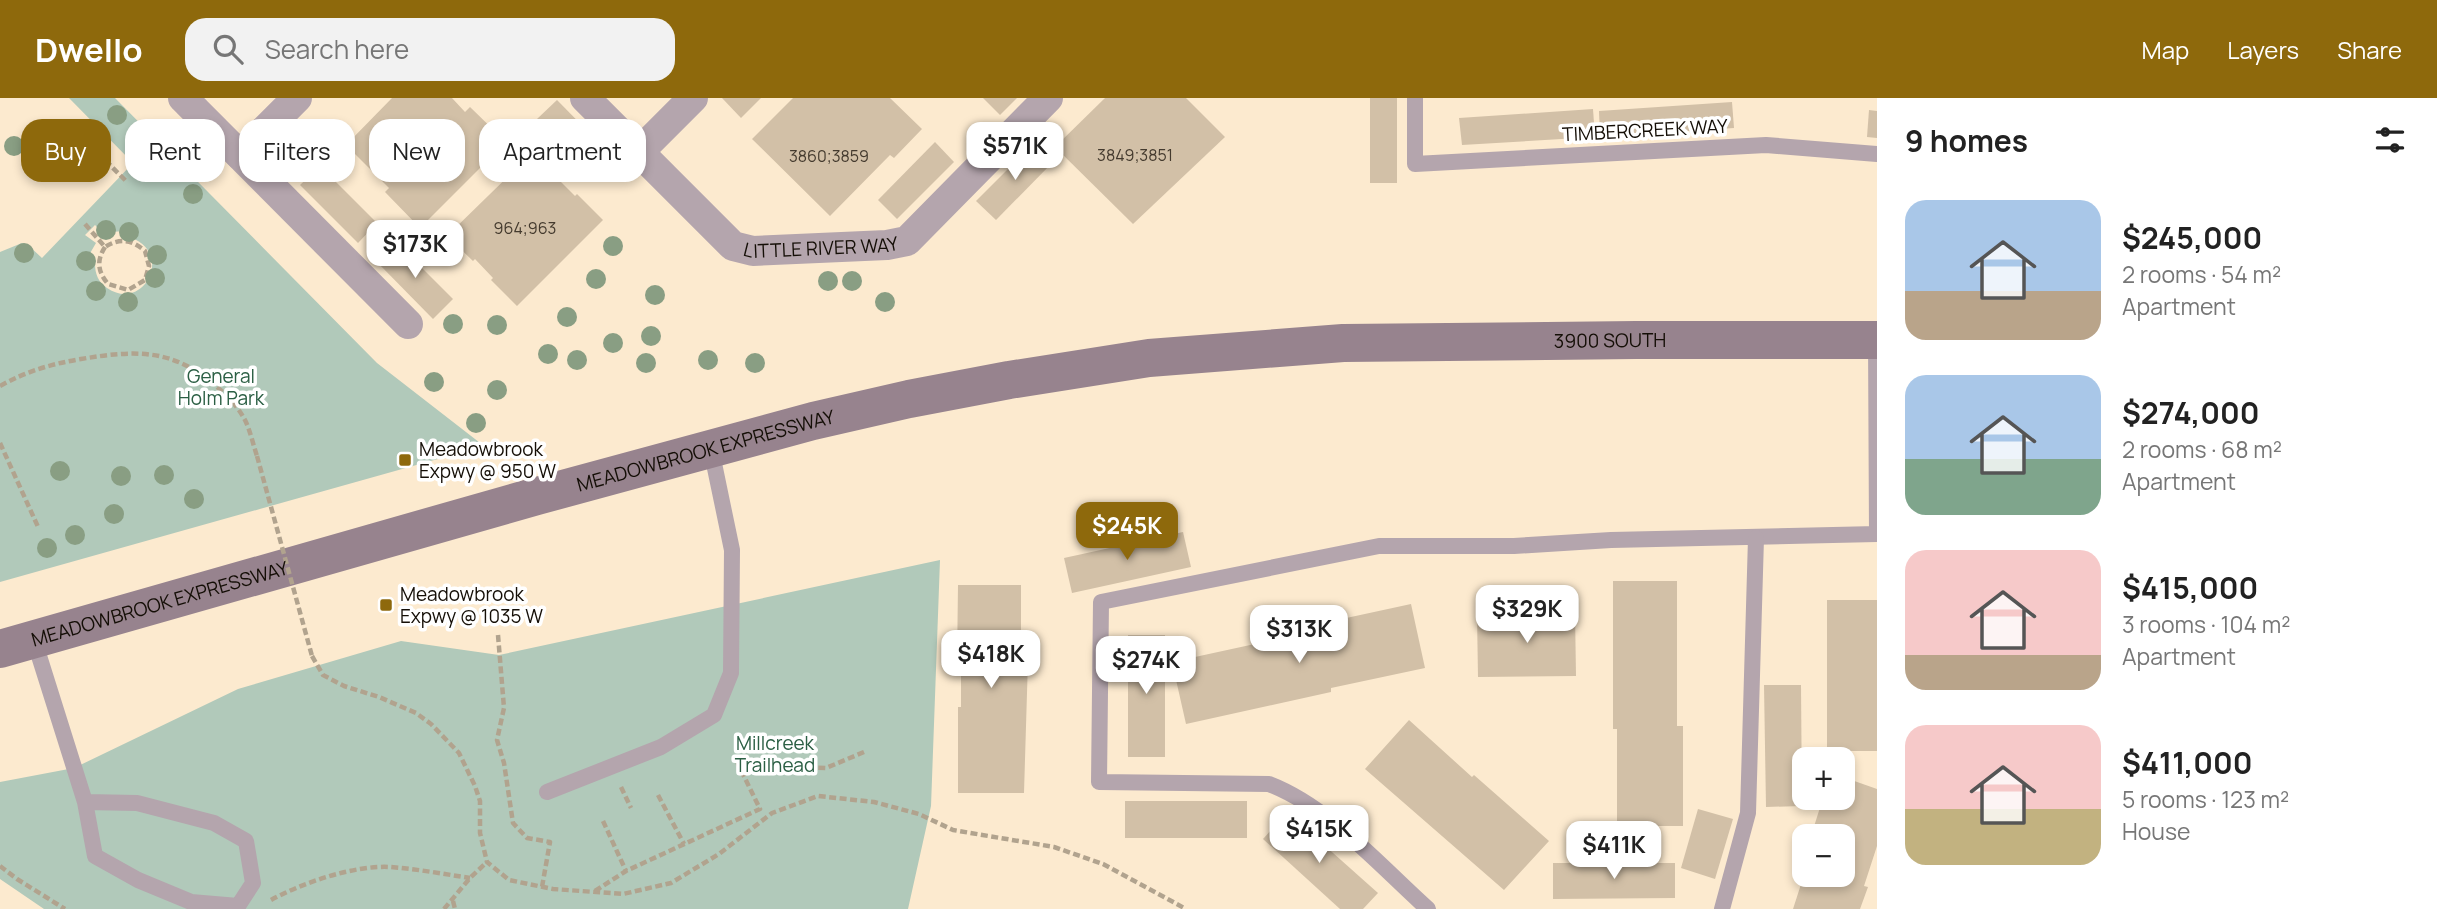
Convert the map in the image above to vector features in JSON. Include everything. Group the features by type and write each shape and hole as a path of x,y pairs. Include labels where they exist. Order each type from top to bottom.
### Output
{"main road":[{"name":"3900 SOUTH","path":"1343,343 1876,340"},
{"name":"MEADOWBROOK EXPRESSWAY","path":"17,645 849,412 1009,380 1149,359 1343,343"}],"street":[{"path":"183,98 239,154"},
{"path":"276,119 297,98"},
{"name":"LITTLE RIVER WAY","path":"585,98 606,119"},
{"path":"646,145 692,98"},
{"name":"LITTLE RIVER WAY","path":"646,159 733,246 753,251 887,245 907,241 1048,98"},
{"path":"267,182 408,324"}],"lane":[{"name":"TIMBERCREEK WAY","path":"1415,98 1415,164 1766,145 1877,154"},
{"path":"1427,909 1320,811 1289,792 1269,784 1099,782 1101,601 1378,546 1514,546 1611,540 1877,534 1876,340"},
{"path":"547,792 661,747 714,715 732,673 732,550 711,449"},
{"path":"1722,909 1748,813 1756,538"},
{"path":"17,645 85,802 95,856 138,880 191,902 237,906 253,883 246,841 214,823 137,803 85,802"}],"path":[{"path":"111,167 125,180"},
{"path":"85,225 104,247"},
{"path":"119,240 139,246 145,251 149,266 145,280 128,290 108,284 100,273 99,265 104,247 119,240"},
{"path":"0,386 24,373 53,363 114,352 160,356 182,363 200,373 230,399 245,420 312,656 323,675 344,686 416,713 431,724 459,753 480,801 480,833 487,862 509,880 542,887 623,894 671,883 719,854 772,813 818,796 874,802 919,814 953,830 1054,847 1103,864 1186,909"},
{"path":"0,443 39,529"},
{"path":"498,635 504,708 497,740 504,763 513,823 527,838 550,842 542,887"},
{"path":"594,892 626,871 760,809 738,764 826,768 864,752"},
{"path":"658,795 684,844"},
{"path":"603,821 626,871"},
{"path":"444,909 487,862"},
{"path":"0,866 65,909"},
{"path":"263,905 286,892 345,872 388,867 470,878"},
{"path":"453,901 456,909"}],"green space":[{"name":"General Holm Park","path":"69,98 115,98 136,119 125,119 125,155 111,141 111,119 90,119"},
{"name":"General Holm Park","path":"125,171 125,182 198,182 377,363 484,446 0,582 0,252 22,243 42,258","holes":["95,225 105,235 124,231 125,236 141,243 149,253 152,265 150,276 143,286 133,293 121,294 107,288 101,283 95,264 88,263 96,243 85,235"]},
{"name":"Millcreek Trailhead","path":"940,560 931,806 908,909 44,909 0,879 0,782 74,768 238,689 401,641 499,655"}],"building":[{"path":"392,98 452,98 465,112 470,107 482,119 479,119 479,169 420,228 385,192 389,188 383,182 465,182 465,119 371,119"},
{"path":"722,98 761,98 741,118"},
{"path":"793,98 890,98 922,129 894,158 890,155 830,216 752,139"},
{"path":"983,98 1017,98 1000,115"},
{"path":"1105,98 1186,98 1225,137 1133,224 1055,147"},
{"path":"1370,98 1397,98 1397,183 1370,183"},
{"path":"557,100 576,119 537,119"},
{"path":"1732,102 1734,128 1600,137 1599,111"},
{"path":"1593,109 1595,137 1462,145 1459,118"},
{"path":"1869,110 1877,111 1877,138 1867,137"},
{"path":"369,122 369,168 355,154 355,136"},
{"path":"935,142 954,162 897,219 878,200"},
{"path":"1034,143 1053,162 996,220 976,201"},
{"path":"303,182 336,182 377,223 358,243 300,185"},
{"path":"502,182 561,182 603,220 517,306 475,259 473,261 447,236"},
{"path":"396,242 453,299 433,319 376,261"},
{"path":"1183,532 1191,567 1072,593 1064,558"},
{"path":"1613,581 1677,581 1677,726 1683,726 1683,826 1617,826 1617,729 1613,729"},
{"path":"958,585 1021,585 1021,660 1028,660 1024,793 958,793 961,662 957,662"},
{"path":"1827,600 1877,600 1877,751 1855,751 1855,747 1827,747"},
{"path":"1411,604 1425,668 1186,724 1172,662 1315,631 1314,625"},
{"path":"1575,613 1576,676 1478,677 1477,615"},
{"path":"1128,635 1165,635 1165,757 1128,757"},
{"path":"1764,685 1801,685 1802,747 1792,747 1792,806 1766,807"},
{"path":"1409,720 1549,841 1504,890 1365,769"},
{"path":"1855,781 1877,789 1877,846 1864,886 1868,887 1860,909 1793,909 1800,887 1855,887 1855,824 1815,824 1819,810 1855,810"},
{"path":"1125,801 1247,801 1247,838 1125,838"},
{"path":"1698,809 1733,819 1715,879 1681,868"},
{"path":"1287,812 1378,893 1363,909 1340,909 1263,839"},
{"path":"1553,863 1675,863 1675,898 1553,899"}],"place":[{"name":"Meadowbrook Expwy @ 950 W","path":"405,460"},
{"name":"Meadowbrook Expwy @ 1035 W","path":"386,605"}]}
